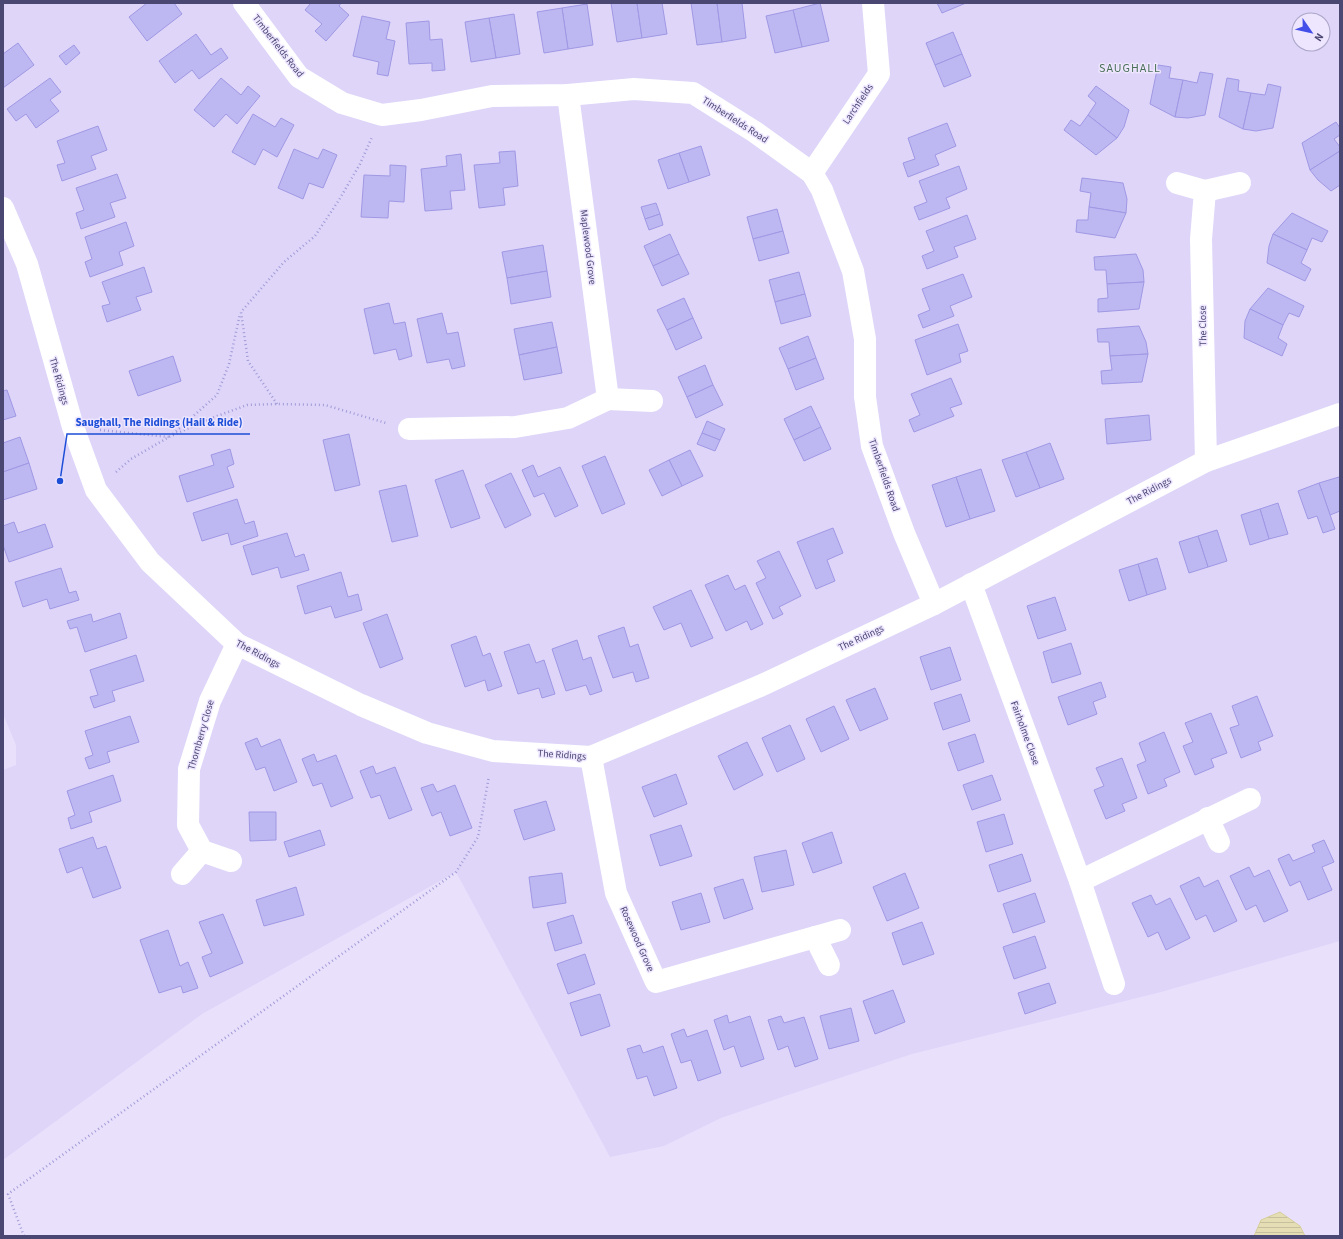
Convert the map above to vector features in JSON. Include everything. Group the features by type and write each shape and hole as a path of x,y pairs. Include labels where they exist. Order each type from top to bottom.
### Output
{"street":[{"name":"Timberfields Road","path":"244,3 299,77 342,103 382,115 422,110 492,96 568,95 634,89 693,93 755,132 812,173 822,190 852,272 866,339 865,397 872,446 904,533 934,604"},
{"name":"Larchfields","path":"812,173 879,74 873,3"},
{"name":"Maplewood Grove","path":"568,95 608,399"},
{"path":"1177,184 1204,191 1240,183"},
{"name":"The Close","path":"1204,191 1201,239 1206,461"},
{"name":"The Ridings","path":"3,208 26,264 73,427 96,490 150,562 237,644 361,705 428,733 493,751 591,757 760,686 934,604 1206,461 1340,414"},
{"path":"409,429 515,427 568,418 608,399 652,401"},
{"name":"Fairholme Close","path":"971,584 1080,881 1114,984"},
{"name":"Thornberry Close","path":"202,851 188,825 189,769 210,701 237,644"},
{"name":"Rosewood Grove","path":"591,757 616,893 656,982 840,930"},
{"path":"1080,881 1250,798"},
{"path":"1208,818 1219,842"},
{"path":"182,874 202,851 231,861"},
{"path":"815,937 829,965"}],"path":[{"path":"73,427 170,437 217,395 229,364 241,312 284,262 315,236 339,200 360,164 382,115"},
{"path":"241,312 248,360 277,404"},
{"path":"96,490 131,459 170,437 208,419 247,406 277,404 325,405 409,429"},
{"path":"24,1236 8,1194 456,872 478,837 493,751"}],"shaded area":[{"path":"3,3 1340,3 1340,941 1161,992 912,1054 721,1118 664,1146 610,1157 456,872 202,1014 3,1160 3,770 16,765 16,745 3,714"},
{"path":"1280,1212 1300,1226 1305,1236 1254,1236 1261,1220"}],"building":[{"path":"147,3 174,3 182,14 147,41 129,17"},
{"path":"311,3 341,3 339,6 349,15 326,41 315,31 322,24 305,10"},
{"path":"611,3 637,3 642,38 617,42"},
{"path":"637,3 662,3 667,34 642,38"},
{"path":"691,3 717,3 722,42 697,45"},
{"path":"717,3 742,3 746,38 722,42"},
{"path":"820,3 829,41 802,47 793,10"},
{"path":"937,3 966,3 942,13"},
{"path":"587,4 593,45 568,49 562,8"},
{"path":"562,8 568,49 544,53 537,12"},
{"path":"793,10 802,47 775,53 766,16"},
{"path":"514,14 520,54 496,58 489,18"},
{"path":"362,16 390,22 386,39 395,41 388,76 377,74 379,62 353,56"},
{"path":"489,18 496,58 471,62 465,22"},
{"path":"429,21 430,40 442,39 445,70 432,71 432,63 409,64 406,23"},
{"path":"953,32 962,54 935,65 926,43"},
{"path":"196,34 211,55 221,48 228,58 199,79 192,70 175,83 159,61"},
{"path":"18,43 34,65 3,88 3,54"},
{"path":"74,45 80,53 66,65 59,56"},
{"path":"962,54 971,76 944,87 935,65"},
{"path":"1158,65 1171,67 1169,78 1183,80 1175,117 1150,104"},
{"path":"1200,72 1213,74 1205,115 1188,118 1175,117 1183,80 1197,83"},
{"path":"50,78 61,92 50,100 59,111 36,128 26,114 16,121 7,109"},
{"path":"221,78 241,95 248,86 260,96 237,124 226,114 214,127 194,110"},
{"path":"1227,78 1239,80 1238,91 1251,93 1243,129 1219,117"},
{"path":"1268,84 1281,87 1273,128 1256,131 1243,129 1251,93 1265,95"},
{"path":"1096,86 1129,110 1124,127 1117,138 1088,115 1096,103 1088,96"},
{"path":"253,114 275,127 281,118 294,125 277,157 263,149 255,165 232,152"},
{"path":"1088,115 1117,138 1096,155 1064,130 1071,120 1080,126"},
{"path":"1336,122 1340,128 1340,135 1334,139 1340,147 1340,151 1310,170 1302,143"},
{"path":"947,123 956,146 935,155 939,165 908,177 903,163 915,159 908,138"},
{"path":"98,126 107,150 91,156 96,169 62,181 57,165 65,163 57,141"},
{"path":"701,146 710,175 689,182 679,153"},
{"path":"294,149 318,159 323,149 337,155 323,188 309,183 303,199 278,188"},
{"path":"515,151 518,186 503,188 505,205 479,208 474,165 500,163 499,152"},
{"path":"1340,151 1340,185 1331,191 1318,180 1310,170"},
{"path":"679,153 689,182 668,189 658,160"},
{"path":"461,154 465,190 450,191 452,209 425,211 421,169 447,166 446,156"},
{"path":"390,165 406,166 404,202 389,201 388,218 361,217 364,175 390,176"},
{"path":"959,166 967,189 946,198 950,208 919,220 914,207 927,202 919,181"},
{"path":"117,174 126,198 110,203 115,217 81,229 76,213 84,210 76,188"},
{"path":"1082,178 1123,183 1127,199 1126,213 1089,207 1091,193 1080,191"},
{"path":"656,203 660,214 645,219 641,207"},
{"path":"1089,207 1126,213 1115,238 1076,232 1077,220 1088,220"},
{"path":"777,209 783,231 753,239 747,217"},
{"path":"1292,213 1328,231 1322,242 1312,238 1307,250 1273,234"},
{"path":"660,214 663,225 649,230 645,219"},
{"path":"967,215 976,239 954,247 958,257 927,269 922,256 934,251 926,231"},
{"path":"126,222 134,246 119,252 123,265 90,277 85,262 92,259 85,237"},
{"path":"783,231 789,253 759,261 753,239"},
{"path":"670,234 679,254 653,266 644,246"},
{"path":"1273,234 1307,250 1301,263 1311,269 1305,281 1267,263 1269,246"},
{"path":"543,245 547,271 507,278 502,252"},
{"path":"679,254 689,274 662,286 653,266"},
{"path":"1136,254 1143,270 1144,282 1107,284 1106,270 1095,270 1094,257"},
{"path":"144,267 152,292 136,297 141,310 107,322 102,306 110,304 102,282"},
{"path":"547,271 551,297 511,304 507,278"},
{"path":"799,272 805,294 775,302 769,280"},
{"path":"963,274 972,297 950,306 954,316 923,328 918,315 930,310 922,289"},
{"path":"1144,282 1139,309 1098,312 1098,299 1108,298 1107,284"},
{"path":"1268,288 1304,306 1299,317 1289,313 1283,325 1250,309"},
{"path":"805,294 811,316 781,324 775,302"},
{"path":"684,298 693,318 667,330 657,310"},
{"path":"389,303 394,324 405,322 412,356 399,360 396,349 374,354 364,309"},
{"path":"1250,309 1283,325 1278,338 1287,344 1282,356 1244,338 1245,321"},
{"path":"442,313 447,334 458,332 465,366 452,369 449,359 427,363 417,319"},
{"path":"693,318 702,338 676,350 667,330"},
{"path":"552,322 557,347 519,355 514,329"},
{"path":"958,324 968,351 959,354 961,362 927,375 915,340"},
{"path":"1139,326 1146,342 1148,354 1110,356 1109,342 1098,342 1097,329"},
{"path":"808,336 816,358 788,369 779,348"},
{"path":"557,347 562,373 524,380 519,355"},
{"path":"1148,354 1142,382 1102,384 1101,371 1112,370 1110,356"},
{"path":"173,356 181,381 138,396 129,371"},
{"path":"816,358 824,379 796,390 788,369"},
{"path":"705,365 713,385 687,397 678,377"},
{"path":"951,378 962,404 950,408 954,416 914,432 909,420 920,415 911,394"},
{"path":"713,385 723,405 696,418 687,397"},
{"path":"7,390 16,416 3,420 3,391"},
{"path":"811,406 821,427 794,440 784,419"},
{"path":"1149,415 1151,440 1107,444 1105,419"},
{"path":"707,421 725,429 720,440 702,433"},
{"path":"821,427 831,449 804,461 794,440"},
{"path":"702,433 720,440 715,451 697,444"},
{"path":"349,434 360,485 335,491 323,440"},
{"path":"20,437 29,463 3,472 3,443"},
{"path":"1050,443 1064,479 1040,488 1026,452"},
{"path":"230,449 234,464 227,467 234,487 187,502 179,476 214,465 211,455"},
{"path":"690,450 703,476 682,486 669,460"},
{"path":"1026,452 1040,488 1016,497 1002,460"},
{"path":"605,456 625,504 602,514 582,466"},
{"path":"669,460 682,486 662,496 649,470"},
{"path":"29,463 37,489 3,500 3,472"},
{"path":"533,465 538,477 560,467 578,506 555,517 544,493 534,497 522,470"},
{"path":"981,469 995,511 970,519 956,477"},
{"path":"463,470 480,518 451,528 435,480"},
{"path":"511,473 531,515 505,528 485,485"},
{"path":"956,477 970,519 946,527 932,485"},
{"path":"1339,477 1340,511 1330,515 1319,483"},
{"path":"1319,483 1335,529 1323,533 1317,516 1308,519 1298,491"},
{"path":"406,485 418,536 392,542 379,491"},
{"path":"237,499 245,524 254,521 258,536 231,545 228,533 202,541 193,513"},
{"path":"1278,503 1288,534 1269,539 1260,509"},
{"path":"1260,509 1269,539 1250,545 1241,515"},
{"path":"14,522 18,533 45,524 53,547 9,562 3,545 3,526"},
{"path":"833,528 843,553 827,560 835,581 816,589 797,542"},
{"path":"1217,530 1227,561 1208,567 1198,536"},
{"path":"287,533 295,557 304,554 309,570 281,578 278,567 252,575 243,546"},
{"path":"1198,536 1208,567 1189,573 1179,542"},
{"path":"779,551 801,596 779,607 783,614 773,619 756,583 766,578 757,561"},
{"path":"1157,558 1166,589 1147,595 1138,564"},
{"path":"1138,564 1147,595 1129,601 1119,570"},
{"path":"61,568 69,593 76,591 79,600 50,609 47,599 23,607 15,582"},
{"path":"341,572 348,597 358,594 362,610 335,618 331,606 305,614 297,586"},
{"path":"728,575 735,590 745,585 763,624 751,630 747,621 726,631 705,585"},
{"path":"691,590 713,638 691,647 681,623 664,630 653,607"},
{"path":"1055,597 1066,630 1038,639 1027,606"},
{"path":"120,613 127,638 85,652 77,627 70,629 67,621 91,614 93,622"},
{"path":"387,614 403,659 380,668 363,623"},
{"path":"624,627 630,647 638,644 649,678 636,682 633,672 613,678 598,636"},
{"path":"476,636 483,656 490,653 502,686 488,691 485,680 465,687 451,645"},
{"path":"577,640 583,660 591,657 602,691 590,695 586,685 566,691 552,649"},
{"path":"1071,643 1081,674 1052,683 1043,652"},
{"path":"529,644 536,663 544,660 555,694 542,698 539,688 518,694 504,652"},
{"path":"950,647 961,680 931,690 920,657"},
{"path":"136,655 144,681 112,691 115,701 94,708 90,697 98,695 90,670"},
{"path":"1101,682 1106,697 1093,702 1097,714 1068,725 1058,697"},
{"path":"875,688 888,719 860,731 846,700"},
{"path":"961,694 970,721 943,730 934,703"},
{"path":"1257,696 1273,736 1258,742 1261,750 1241,758 1230,728 1239,725 1232,706"},
{"path":"834,706 849,739 821,752 806,719"},
{"path":"1211,713 1227,753 1211,759 1214,767 1195,775 1183,746 1193,742 1185,723"},
{"path":"130,716 139,742 107,752 110,762 89,769 85,758 93,755 85,731"},
{"path":"790,725 805,759 777,772 762,738"},
{"path":"1164,732 1180,772 1164,779 1167,786 1148,794 1137,765 1146,761 1139,743"},
{"path":"975,734 984,762 958,771 948,743"},
{"path":"257,738 261,747 280,739 297,782 274,791 265,767 256,770 245,743"},
{"path":"747,742 763,775 734,790 718,756"},
{"path":"314,754 317,762 336,755 353,798 331,807 322,783 313,786 302,759"},
{"path":"1122,758 1137,798 1122,804 1125,811 1106,819 1094,790 1104,786 1096,768"},
{"path":"373,766 376,774 395,767 412,810 389,819 380,795 371,798 360,771"},
{"path":"676,774 687,804 654,817 642,787"},
{"path":"113,775 121,801 89,812 92,822 71,829 68,818 75,815 67,791"},
{"path":"992,775 1001,800 972,810 963,785"},
{"path":"433,784 437,792 455,785 472,828 450,836 441,812 432,816 421,788"},
{"path":"546,801 555,830 524,840 514,810"},
{"path":"249,812 276,812 276,840 250,841"},
{"path":"1004,814 1013,844 986,852 977,822"},
{"path":"681,825 692,856 660,866 650,835"},
{"path":"320,830 325,845 289,857 284,842"},
{"path":"832,832 842,863 813,873 802,843"},
{"path":"93,837 97,849 106,846 121,888 93,898 82,867 67,873 59,849"},
{"path":"1324,840 1334,862 1322,867 1332,890 1308,900 1300,881 1290,886 1278,859 1289,854 1293,861 1315,852 1312,845"},
{"path":"786,850 794,885 762,892 754,857"},
{"path":"1022,854 1031,881 998,892 989,865"},
{"path":"1249,867 1254,877 1269,870 1288,911 1264,922 1256,905 1246,910 1230,876"},
{"path":"562,873 566,903 533,908 529,877"},
{"path":"905,873 919,908 887,921 873,887"},
{"path":"1199,877 1204,887 1218,880 1237,921 1214,932 1206,915 1196,920 1180,886"},
{"path":"743,879 753,909 724,919 714,888"},
{"path":"296,887 304,915 264,926 256,900"},
{"path":"701,893 710,922 681,930 672,902"},
{"path":"1035,893 1045,922 1013,933 1003,904"},
{"path":"1151,895 1156,905 1170,898 1190,938 1166,950 1158,932 1148,937 1132,903"},
{"path":"223,914 243,963 210,977 202,957 212,953 199,922"},
{"path":"573,915 582,943 555,951 547,923"},
{"path":"922,922 934,954 903,965 892,933"},
{"path":"168,930 180,966 188,962 198,988 183,993 181,986 159,993 140,940"},
{"path":"1035,936 1046,968 1014,979 1003,947"},
{"path":"585,954 595,984 568,994 557,964"},
{"path":"1049,983 1056,1003 1025,1014 1018,993"},
{"path":"893,990 905,1022 875,1034 863,1001"},
{"path":"600,994 610,1026 581,1036 570,1003"},
{"path":"851,1008 859,1041 829,1049 820,1016"},
{"path":"727,1015 729,1023 750,1016 764,1059 741,1067 734,1046 724,1050 714,1020"},
{"path":"781,1016 784,1023 804,1017 818,1059 795,1067 788,1046 778,1050 768,1020"},
{"path":"684,1029 687,1037 707,1030 721,1073 698,1081 691,1060 681,1063 671,1034"},
{"path":"640,1045 643,1053 663,1046 677,1088 654,1096 647,1076 637,1079 627,1049"}],"place":[{"name":"Saughall, The Ridings (Hail & Ride)","path":"60,481"}],"district":[{"name":"SAUGHALL","path":"1130,68"}]}
